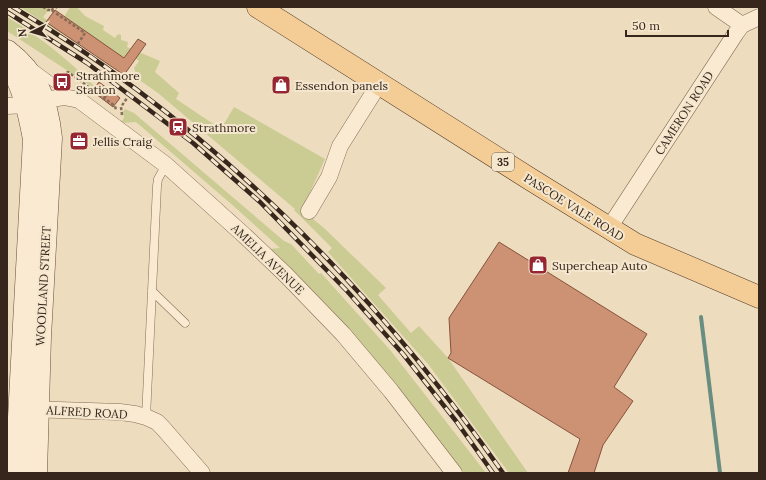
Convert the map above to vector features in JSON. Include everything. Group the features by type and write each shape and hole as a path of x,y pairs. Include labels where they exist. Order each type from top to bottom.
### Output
{"main road":[{"name":"PASCOE VALE ROAD","path":"258,7 635,244 759,297"},
{"name":"WOODLAND STREET","path":"11,57 26,103 34,139 29,409 36,473"},
{"name":"WOODLAND STREET","path":"16,473 29,409"}],"street":[{"path":"716,7 742,25 759,16"},
{"name":"CAMERON ROAD","path":"609,228 742,25"},
{"path":"309,211 329,177 340,146 380,84"},
{"name":"AMELIA AVENUE","path":"26,103 58,98 79,100 166,165 285,274 343,334 391,391 454,473"},
{"name":"ALFRED ROAD","path":"29,409 120,412 146,417 157,422 202,473"}],"lane":[{"path":"11,57 28,64 66,92 69,98"},
{"path":"146,417 157,186 158,179 166,165"},
{"path":"152,291 185,323"}],"path":[{"path":"43,7 51,10 85,33 78,45"},
{"path":"51,10 57,7"},
{"path":"104,98 113,87"},
{"path":"121,111 121,107 127,98"}],"green space":[{"path":"20,7 51,7 43,17 47,20 46,22 68,38"},
{"path":"70,7 77,7 85,16 104,26 103,30 115,38 118,34 121,35 121,40 128,42 127,47 160,61 155,72 179,93 176,99 221,129 234,107 325,159 302,210 324,228 386,288 378,295 411,333 419,326 448,358 528,473 509,473 428,364 328,252 332,248 294,210 295,209 158,93 138,79 134,68 139,61 128,53 124,58 64,17"},
{"path":"7,17 31,32 53,49 75,67 95,87 94,88 7,31"},
{"path":"125,109 134,113 284,241 291,244 319,274 321,273 391,351 486,473 464,473 401,392 269,249 280,248 136,122 122,123 121,122 124,118 123,112"}],"building":[{"path":"55,10 124,58 138,39 146,44 124,75 46,22"},
{"path":"99,82 120,98 113,107 92,91"},
{"path":"499,242 647,334 614,387 633,401 603,445 594,473 568,473 580,439 448,358 451,353 449,318"}],"waterway":[{"path":"701,317 720,473"}],"railway":[{"path":"13,7 85,52 154,102 220,156 283,214 343,275 399,339 453,405 503,473"},
{"path":"7,12 87,63 193,143 260,202 347,291 403,354 456,421 493,473"}],"place":[{"name":"Strathmore Station","path":"62,82"},
{"name":"Essendon panels","path":"281,85"},
{"name":"Strathmore","path":"178,127"},
{"name":"Jellis Craig","path":"79,141"},
{"name":"Supercheap Auto","path":"538,265"}]}
